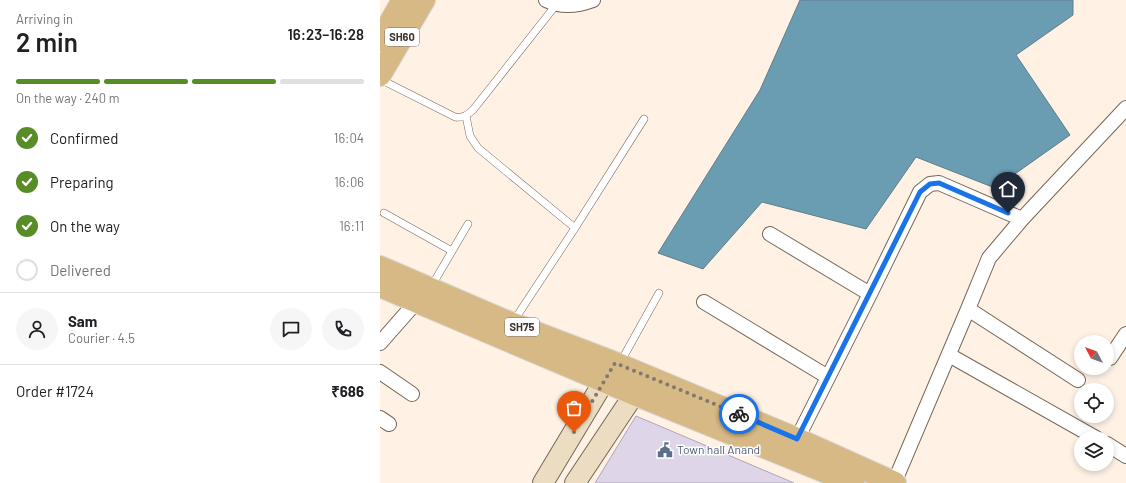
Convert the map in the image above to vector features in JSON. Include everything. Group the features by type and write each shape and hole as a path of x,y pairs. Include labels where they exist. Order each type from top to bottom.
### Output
{"main road":[{"name":"SH60","path":"380,40 403,0"},
{"name":"SH60","path":"381,71 424,0"},
{"name":"SH75","path":"380,267 423,295 613,370 647,376 797,439 894,483"},
{"name":"SH75","path":"380,286 423,295 512,324 613,370 634,394 853,483"},
{"path":"543,483 613,370"},
{"path":"575,483 647,376"}],"street":[{"path":"551,2 568,6 593,0"},
{"path":"894,483 968,310 988,258 1022,219 1126,108"},
{"path":"797,439 920,192 930,184 939,183 1022,219"},
{"path":"770,234 870,294"},
{"path":"380,343 423,295"},
{"path":"704,302 828,377"},
{"path":"968,310 1078,380"},
{"path":"1114,352 1126,334"},
{"path":"949,355 1084,431"},
{"path":"380,372 412,394"},
{"path":"1114,448 1126,456"}],"lane":[{"path":"381,71 455,117 461,118 466,116 473,110 551,2"},
{"path":"466,116 470,136 478,148 575,228"},
{"path":"512,324 644,119"},
{"path":"384,213 452,251"},
{"path":"423,295 468,224"},
{"path":"613,370 659,293"}],"water":[{"path":"800,0 1073,0 1073,15 1016,55 1070,135 995,188 916,157 866,229 762,202 703,269 658,253 760,90"}],"building":[{"name":"Town hall Anand","path":"636,416 794,483 595,483"}],"way so far":[{"path":"574,432 615,363 739,414"}],"place":[{"name":"Town hall Anand","path":"665,450"}],"route":[{"path":"739,414 797,439 920,192 930,184 939,183 1008,213"}]}
